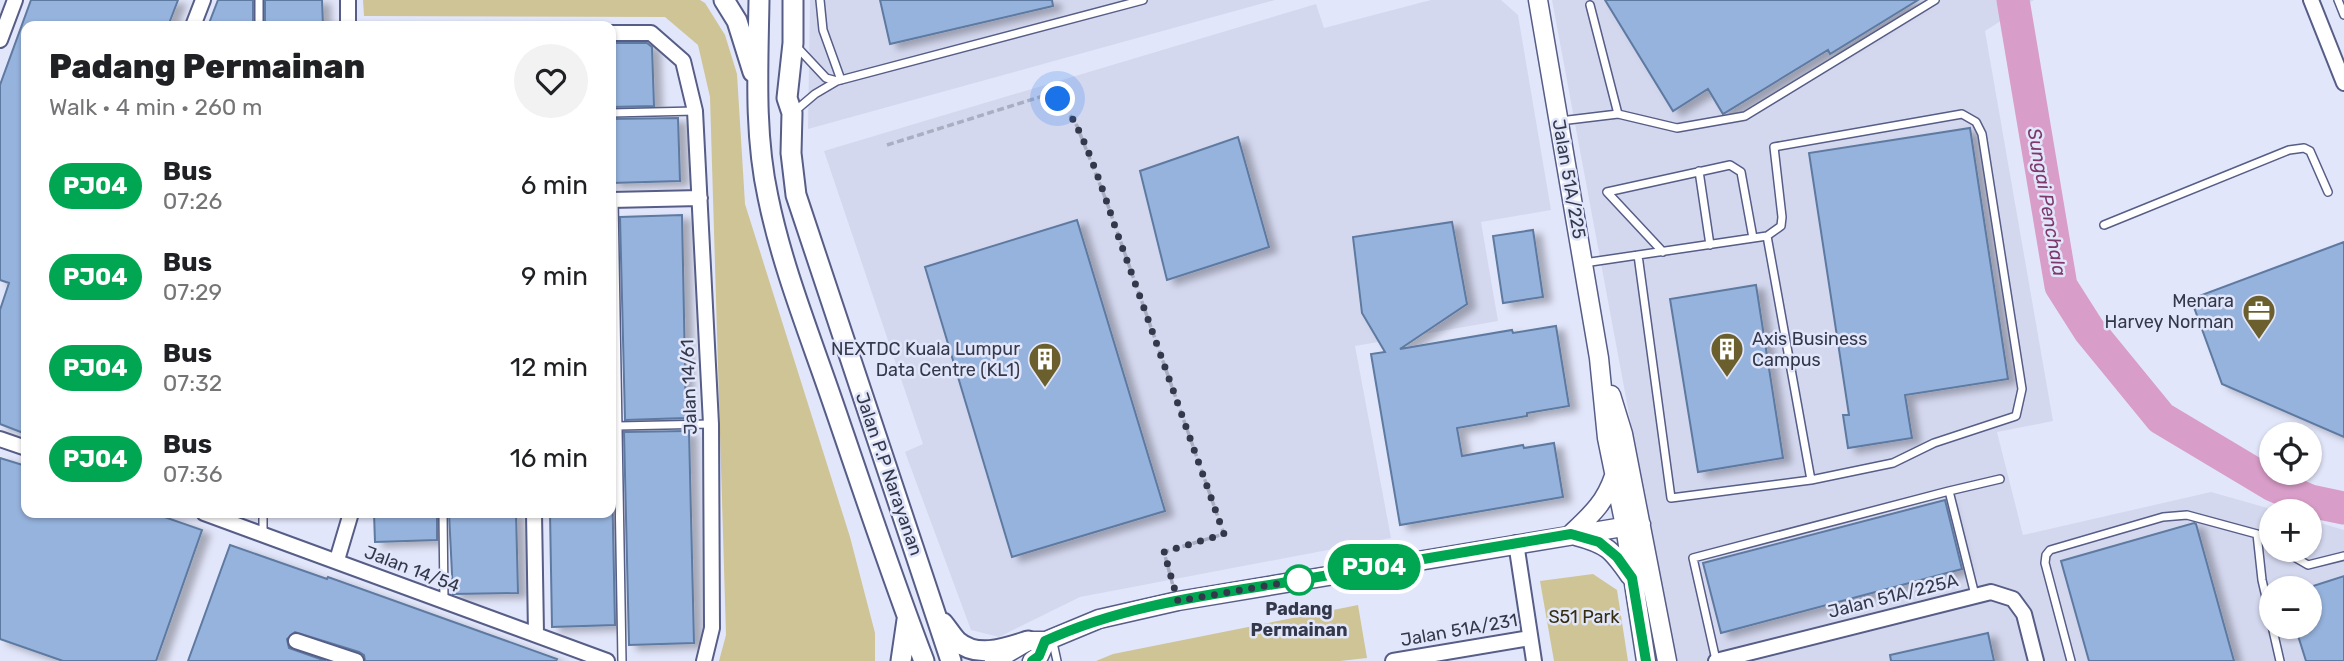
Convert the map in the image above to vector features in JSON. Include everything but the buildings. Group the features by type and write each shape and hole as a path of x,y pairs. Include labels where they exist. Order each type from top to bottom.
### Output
{"main road":[{"path":"724,0 737,20 758,86"},
{"name":"Jalan P.P Narayanan","path":"760,0 760,142 767,195 782,254 924,661"},
{"path":"782,0 781,60 790,106"},
{"name":"Jalan P.P Narayanan","path":"793,0 790,106 791,153 796,195 951,661"},
{"path":"901,661 907,617"},
{"path":"938,617 959,643 979,650 998,650 1042,640"}],"street":[{"path":"0,40 15,0"},
{"path":"195,21 202,0"},
{"path":"348,0 348,21"},
{"name":"Jalan 51A/225","path":"1538,0 1599,358 1607,438 1614,474 1633,525 1667,661"},
{"path":"2311,0 2344,83"},
{"name":"Jalan 14/61","path":"616,33 651,33 683,61 695,111 710,424 712,628 704,661"},
{"path":"616,200 700,198"},
{"name":"Jalan 51A/225","path":"1599,358 1623,434 1633,525 1632,578 1646,661"},
{"path":"0,439 21,446"},
{"path":"1571,534 1595,512 1607,495 1614,474"},
{"name":"Jalan 14/54","path":"217,518 607,661"},
{"path":"337,560 350,518"},
{"path":"534,518 536,634"},
{"path":"994,661 1099,619 1178,601 1633,525"},
{"path":"1571,534 1599,542 1617,557 1632,578"},
{"path":"1516,543 1534,661"},
{"name":"Jalan 51A/225A","path":"1716,661 1991,592 2013,599 2024,614 2036,661"},
{"name":"Jalan 51A/231","path":"1393,661 1442,657 1530,638"},
{"path":"1032,661 1039,656 1042,640"},
{"path":"296,642 356,661"}],"lane":[{"path":"259,0 259,21"},
{"path":"820,0 823,30 839,80"},
{"path":"790,106 839,80 1143,0"},
{"path":"1559,122 1618,114 1677,128 1745,116 1935,0"},
{"path":"2338,0 2344,15"},
{"path":"1590,5 1618,114"},
{"path":"793,43 826,78 839,80"},
{"path":"616,113 695,111"},
{"path":"1583,264 1638,255 1767,236 1781,226 1783,217 1774,147 1962,114 1976,122 1982,134 2022,389 2016,416 1934,443 1893,463 1811,480 1671,498 1638,255"},
{"path":"2104,225 2289,150 2304,148 2310,152 2328,192"},
{"path":"1663,252 1607,192 1730,165 1741,172 1753,238"},
{"path":"1699,171 1710,245"},
{"path":"1767,236 1811,480"},
{"path":"616,351 622,661"},
{"path":"618,426 710,424"},
{"path":"1716,661 1693,558 2000,479"},
{"path":"1949,491 1975,595"},
{"path":"2071,661 2045,564 2050,550 2163,517 2187,515 2257,534 2262,576"},
{"path":"263,518 263,535"},
{"path":"443,518 444,602"},
{"path":"2322,562 2344,556"},
{"path":"2303,562 2308,565 2320,562"},
{"path":"2275,639 2280,661"},
{"path":"1042,640 1057,661"}],"path":[{"path":"887,145 1043,96 1053,96 1065,106 1077,126 1106,200 1224,534 1164,552 1178,601"}],"shaded area":[{"path":"810,0 1275,0 808,129"},
{"name":"NEXTDC Kuala Lumpur Data Centre (KL1)","path":"1431,0 1501,0 1518,15 1551,210 1481,222 1498,321 1355,346 1391,538 1080,597 999,637 971,630 905,452 923,444 824,151 1316,4 1324,28"},
{"path":"1552,0 2034,0 1985,31 2053,421 1997,432 2023,535 2211,492 2259,506 2259,562 2322,562 2322,524 2344,530 2344,661 1675,661"}],"green space":[{"path":"363,0 700,0 705,3 725,35 737,74 745,204 850,537 875,633 875,661 719,661 726,635 710,97 698,45 665,17 364,16"},
{"name":"S51 Park","path":"1593,574 1617,590 1628,661 1554,661 1540,581"},
{"path":"1358,605 1367,658 1340,661 1096,661 1113,654"}],"waterway":[{"name":"Sungai Penchala","path":"2013,0 2061,286 2089,330 2161,418 2273,485 2310,501 2344,508"}],"bus line":[{"name":"PJ04","path":"1032,661 1039,656 1045,641 1099,619 1178,601 1571,534 1599,542 1617,557 1632,578 1646,661"}],"place":[{"name":"Menara Harvey Norman","path":"2259,341"},
{"name":"Axis Business Campus","path":"1727,379"},
{"name":"NEXTDC Kuala Lumpur Data Centre (KL1)","path":"1045,389"},
{"name":"Padang Permainan","path":"1299,580"}],"route":[{"path":"1058,99 1077,126 1106,200 1224,534 1164,552 1178,601 1299,580"}]}
